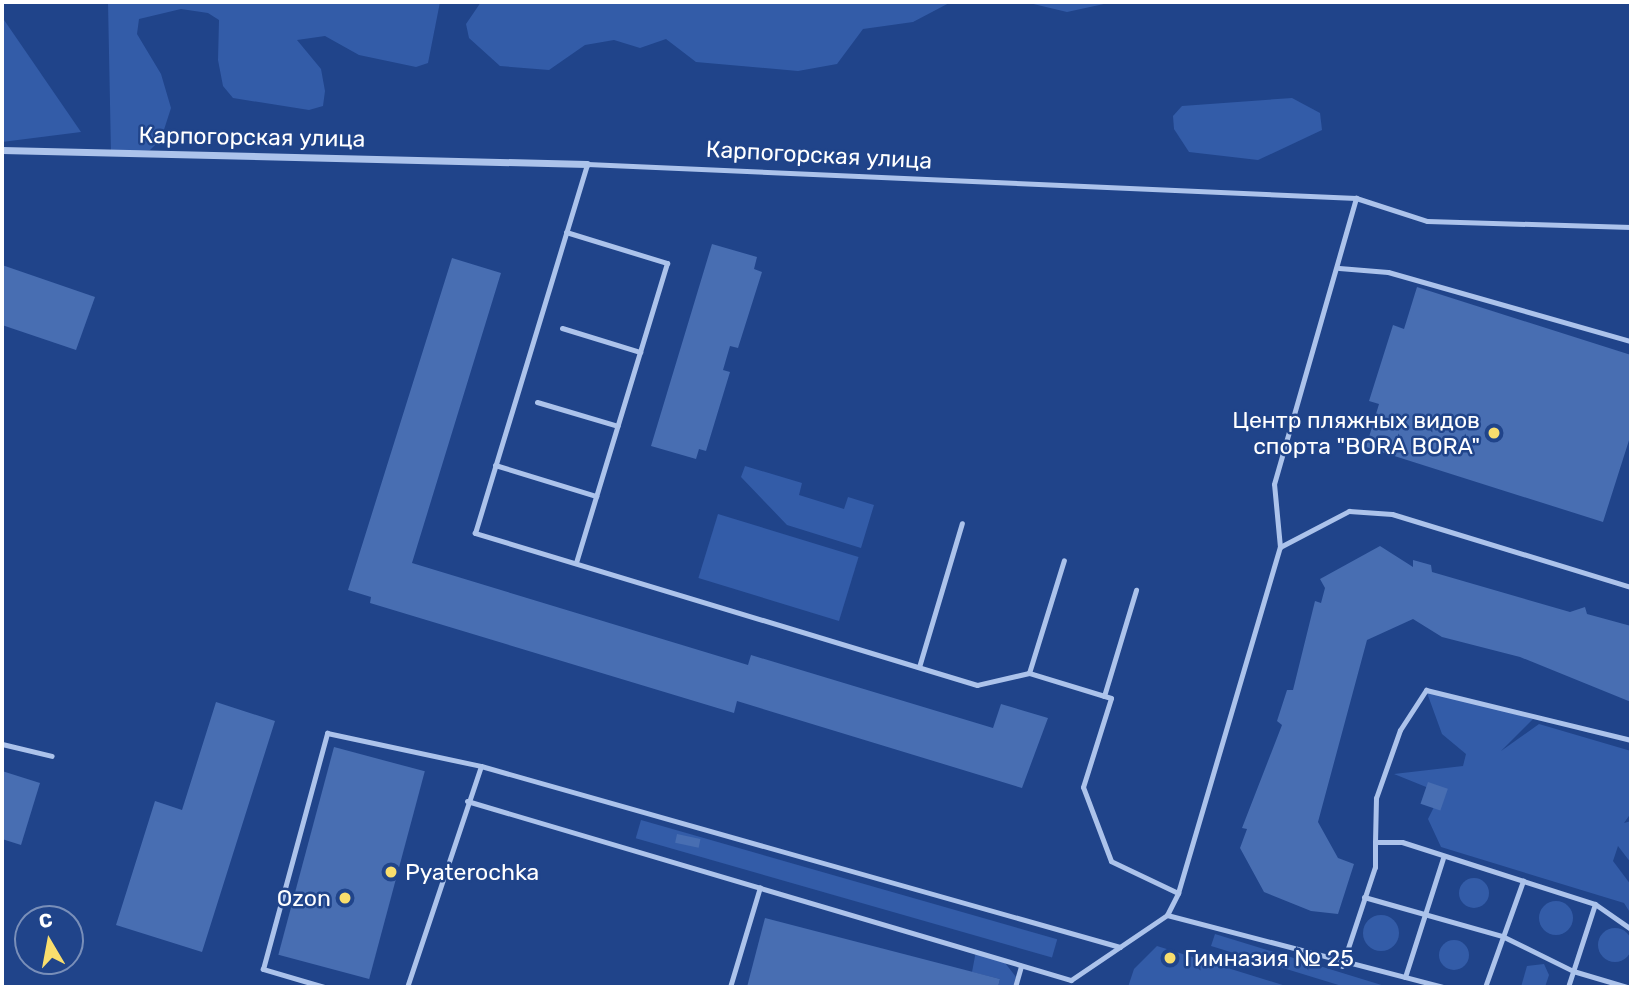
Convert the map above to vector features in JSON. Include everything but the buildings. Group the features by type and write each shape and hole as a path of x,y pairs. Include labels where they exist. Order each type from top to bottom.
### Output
{"street":[{"name":"Карпогорская улица","path":"2,150 587,164"}],"lane":[{"name":"Карпогорская улица","path":"587,164 1356,198 1427,220 1631,227"},
{"path":"587,164 475,533 977,685 1030,673 1111,698 1083,787 1111,861 1178,893"},
{"path":"467,801 1071,980 1120,947 1167,915 1178,893 1280,547 1274,484 1339,268 1356,198"},
{"path":"566,232 667,263 576,563"},
{"path":"1339,268 1388,272 1631,341"},
{"path":"562,328 640,352"},
{"path":"537,401 618,426"},
{"path":"495,466 596,496"},
{"path":"1280,547 1349,511 1392,514 1631,587"},
{"path":"919,667 962,523"},
{"path":"1030,673 1064,560"},
{"path":"1104,696 1136,590"},
{"path":"1342,966 1364,897 1375,842 1376,798 1400,730 1426,690 1631,740"},
{"path":"324,987 263,969 327,733 481,766 1120,947"},
{"path":"2,744 52,756"},
{"path":"407,987 467,801 481,766"},
{"path":"1375,842 1402,842 1443,858 1595,904 1631,929"},
{"path":"1405,977 1443,858"},
{"path":"1485,987 1523,881"},
{"path":"730,987 760,887"},
{"path":"1364,897 1502,936 1573,971 1627,987"},
{"path":"1568,987 1595,904"},
{"path":"1167,915 1342,966 1443,987"},
{"path":"1015,987 1021,966"}],"shaded area":[{"path":"108,2 440,2 428,63 416,67 359,55 325,36 297,40 321,69 325,91 323,106 309,110 233,98 223,86 218,60 219,20 208,13 181,9 139,19 137,34 161,74 171,108 161,139 150,150 111,154"},
{"path":"481,2 951,2 913,22 863,29 837,64 798,71 696,62 666,39 640,48 614,40 585,45 549,70 500,66 469,38 466,24"},
{"path":"1025,2 1113,2 1067,12"},
{"path":"2,17 81,132 2,142"},
{"path":"1292,98 1320,113 1322,130 1258,160 1189,152 1174,129 1173,116 1182,106"},
{"path":"745,466 802,483 799,495 844,509 848,497 874,505 861,548 787,525 741,477"},
{"path":"718,514 859,557 839,621 698,578"},
{"path":"1426,690 1533,719 1501,751 1539,724 1631,751 1631,813 1624,823 1631,821 1631,863 1618,846 1613,861 1631,885 1631,914 1624,903 1441,847 1428,819 1441,793 1394,774 1463,766 1466,754 1442,734"},
{"path":"641,820 1057,939 1052,958 636,838"},
{"path":"1474,878 1484,883 1489,893 1484,903 1474,908 1464,903 1459,893 1464,883"},
{"path":"1556,901 1568,906 1573,918 1568,930 1556,935 1544,930 1539,918 1544,906"},
{"path":"1381,915 1394,920 1399,933 1394,946 1381,951 1368,946 1363,933 1368,920"},
{"path":"1615,928 1627,933 1632,945 1627,957 1615,962 1603,957 1598,945 1603,933"},
{"path":"1215,934 1388,987 1345,987 1211,946"},
{"path":"1454,940 1460,941 1468,949 1468,961 1460,969 1454,970 1448,969 1440,961 1439,955 1440,949 1448,941"},
{"name":"Гимназия № 25","path":"1157,946 1289,987 1128,987 1134,969"},
{"path":"976,951 1002,959 1016,977 1013,987 998,987 1000,979 972,972"},
{"path":"1544,964 1549,975 1545,987 1521,987 1527,966"}],"place":[{"name":"Центр пляжных видов спорта \"BORA BORA\"","path":"1494,433"},
{"name":"Pyaterochka","path":"391,872"},
{"name":"Ozon","path":"345,898"},
{"name":"Гимназия № 25","path":"1170,958"}]}
